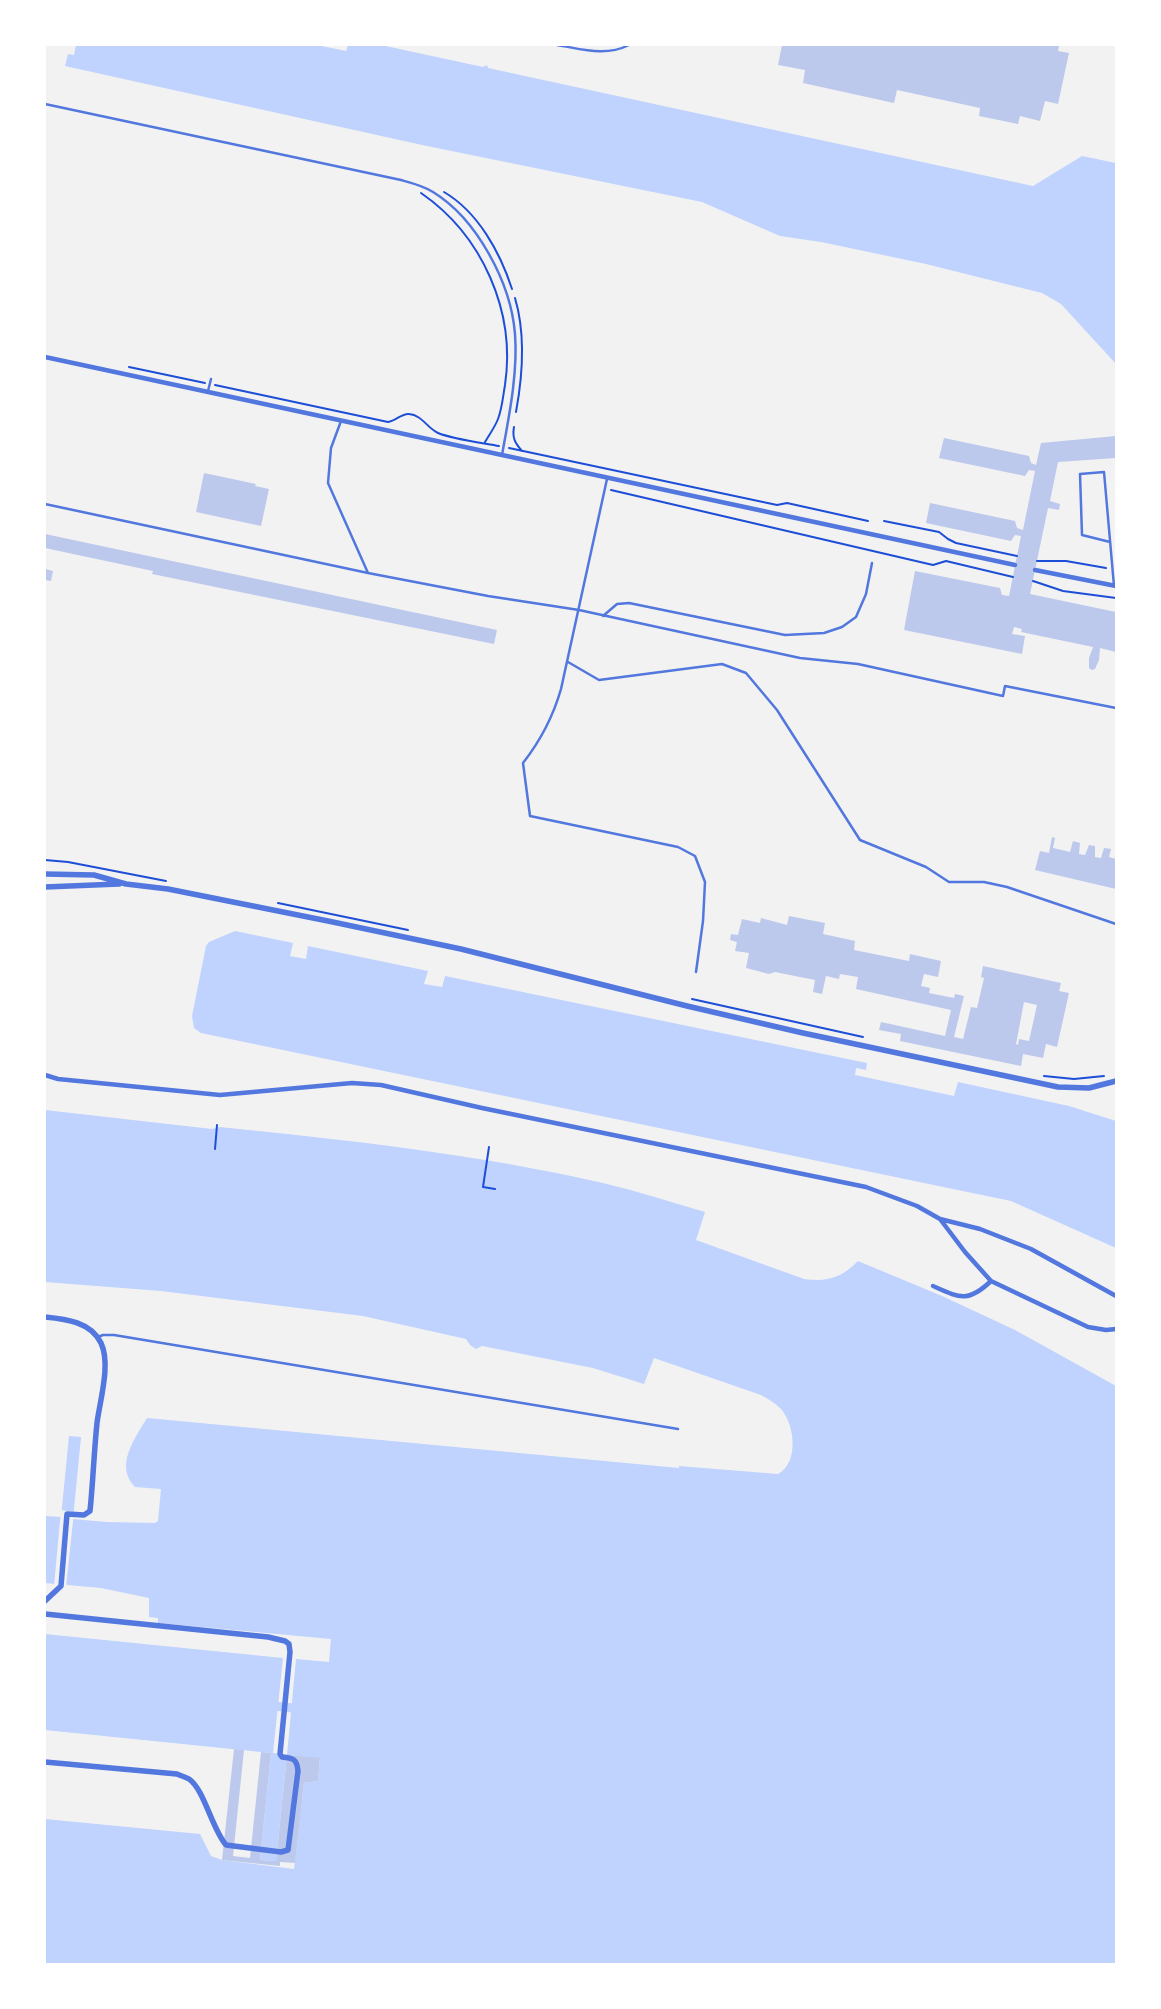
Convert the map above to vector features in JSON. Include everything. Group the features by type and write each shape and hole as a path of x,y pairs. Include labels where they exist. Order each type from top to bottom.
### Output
{"street":[{"path":"45,358 208,391 607,479 1015,565"},
{"path":"1035,570 1115,586"},
{"path":"45,874 94,875 126,884 187,893 452,947 706,1011 1026,1081 1058,1087 1089,1088 1116,1081"},
{"path":"45,887 126,884"},
{"path":"45,1075 58,1079 220,1095 352,1083 381,1085 482,1108 866,1187 917,1206 940,1219 980,1229 1031,1249 1116,1296"},
{"path":"940,1219 965,1252 991,1281 1088,1327 1106,1330 1116,1329"},
{"path":"933,1286 964,1297 980,1292 991,1281"},
{"path":"45,1317 80,1323 97,1337 103,1350 105,1364 97,1423 90,1511 84,1515 67,1514 61,1586 45,1601"},
{"path":"45,1614 268,1636 285,1640 289,1644 289,1656 280,1754 282,1757 293,1758 298,1771 288,1850 281,1852 226,1845 218,1836 196,1786 189,1778 177,1774 45,1762"}],"lane":[{"path":"557,45 600,52 618,50 629,45"},
{"path":"45,104 407,182 425,188 443,199 470,226 485,248 499,275 509,303 514,332 515,370 502,456"},
{"path":"208,391 211,379"},
{"path":"341,421 331,448 328,483 368,573"},
{"path":"1110,542 1082,534 1080,474 1104,472 1115,586"},
{"path":"607,479 568,662 554,712 523,764 530,816 678,847 695,856 705,882 703,920 696,972"},
{"path":"45,504 368,573 579,610 800,658 858,664 1003,696 1005,686 1116,708"},
{"path":"603,616 617,604 630,603 785,635 824,633 842,627 856,617 866,594 872,563"},
{"path":"568,662 599,680 722,664 746,673 777,710 860,840 926,867 949,882 984,882 1007,887 1116,924"},
{"path":"97,1337 114,1335 678,1429"}],"path":[{"path":"407,182 448,215 465,234 478,251 496,292 505,333 506,376 498,418 484,443"},
{"path":"425,188 444,192 460,202 486,235 510,284 520,318 522,338 522,375 515,418"},
{"path":"122,366 388,422 395,421 404,414 412,414 437,432 777,505 787,504 868,521"},
{"path":"514,425 513,436 522,451"},
{"path":"605,489 932,565 946,561 1013,577"},
{"path":"884,521 940,532 948,539 956,542 1017,556"},
{"path":"1037,561 1066,561 1112,569"},
{"path":"1033,581 1063,591 1116,598"},
{"path":"215,1148 217,1125"},
{"path":"489,1147 483,1187 495,1189"}],"water":[{"path":"76,45 317,45 346,51 348,45 381,45 483,67 487,65 488,68 1033,186 1082,156 1116,163 1116,364 1061,304 1042,293 926,264 821,242 780,236 702,202 422,145 65,66 68,54 74,55"},
{"path":"235,931 293,943 290,956 306,959 308,946 428,971 424,984 442,987 445,976 867,1063 866,1070 856,1068 855,1075 954,1096 958,1082 1069,1106 1116,1121 1116,1248 1011,1201 201,1033 194,1028 192,1016 206,946 209,942"},
{"path":"45,1110 212,1129 220,1127 268,1132 412,1149 508,1164 616,1186 705,1212 696,1240 804,1279 820,1280 834,1278 858,1261 942,1296 1015,1330 1116,1386 1116,1964 45,1964 45,1819 200,1834 211,1856 222,1860 294,1869 304,1783 318,1781 320,1759 287,1755 296,1659 329,1662 331,1639 158,1623 158,1618 149,1617 149,1598 101,1588 45,1583 45,1516 61,1517 69,1436 81,1437 73,1519 155,1523 158,1521 161,1489 135,1487 129,1479 126,1470 126,1461 132,1443 147,1418 679,1468 679,1466 778,1474 785,1469 789,1461 793,1443 786,1416 781,1409 761,1395 654,1358 644,1384 593,1368 482,1346 476,1349 466,1339 363,1316 161,1291 45,1282"},
{"path":"45,1634 283,1658 273,1753 287,1755 276,1861 260,1860 271,1753 45,1730"}],"pier":[{"path":"61,1510 74,1512 66,1587 54,1586"}],"building":[{"path":"782,45 1057,45 1059,46 1058,51 1069,53 1058,104 1045,101 1040,121 1020,116 1018,124 979,116 980,108 897,90 894,103 803,83 805,70 778,65"},
{"path":"1116,436 1116,458 1058,462 1050,501 1060,504 1059,510 1048,508 1030,594 1116,612 1116,652 1100,648 1099,660 1095,669 1092,670 1089,668 1089,658 1093,647 1021,632 1022,629 1014,627 1012,634 1025,636 1022,654 904,630 915,571 1000,588 1002,595 1009,596 1021,536 1015,535 1011,541 926,523 930,503 1015,521 1017,528 1023,530 1035,471 1029,470 1025,476 939,458 944,438 1029,456 1031,463 1036,465 1041,443"},
{"path":"204,473 256,484 255,486 269,489 261,526 196,512"},
{"path":"45,534 497,630 494,644 152,574 153,571 45,548"},
{"path":"45,569 53,571 51,581 45,580"},
{"path":"1052,837 1055,838 1053,848 1070,852 1073,841 1080,843 1079,854 1085,855 1089,845 1095,846 1095,857 1101,858 1104,848 1111,849 1109,857 1116,859 1116,889 1035,870 1040,851 1049,853"},
{"path":"789,916 825,923 823,934 855,941 854,950 909,961 910,954 941,961 938,977 924,974 921,986 930,988 929,993 954,998 955,994 964,996 954,1037 963,1039 971,1007 977,1008 984,978 981,977 983,966 1061,983 1059,991 1069,993 1057,1047 1046,1044 1043,1058 1023,1054 1021,1066 900,1041 901,1034 879,1030 881,1022 945,1036 951,1010 856,989 858,977 840,974 839,979 826,976 822,994 813,992 815,980 775,972 769,974 746,968 749,953 735,951 737,942 730,940 731,934 738,935 742,919 760,923 761,918 787,925","holes":["1024,1002 1037,1005 1029,1041 1019,1039 1018,1045 1016,1044"]},
{"path":"234,1749 244,1750 233,1856 250,1858 261,1752 271,1753 260,1860 276,1861 287,1755 320,1758 318,1781 304,1783 295,1863 280,1862 280,1866 222,1860"}],"waterway":[{"path":"266,1705 301,1709"}]}
